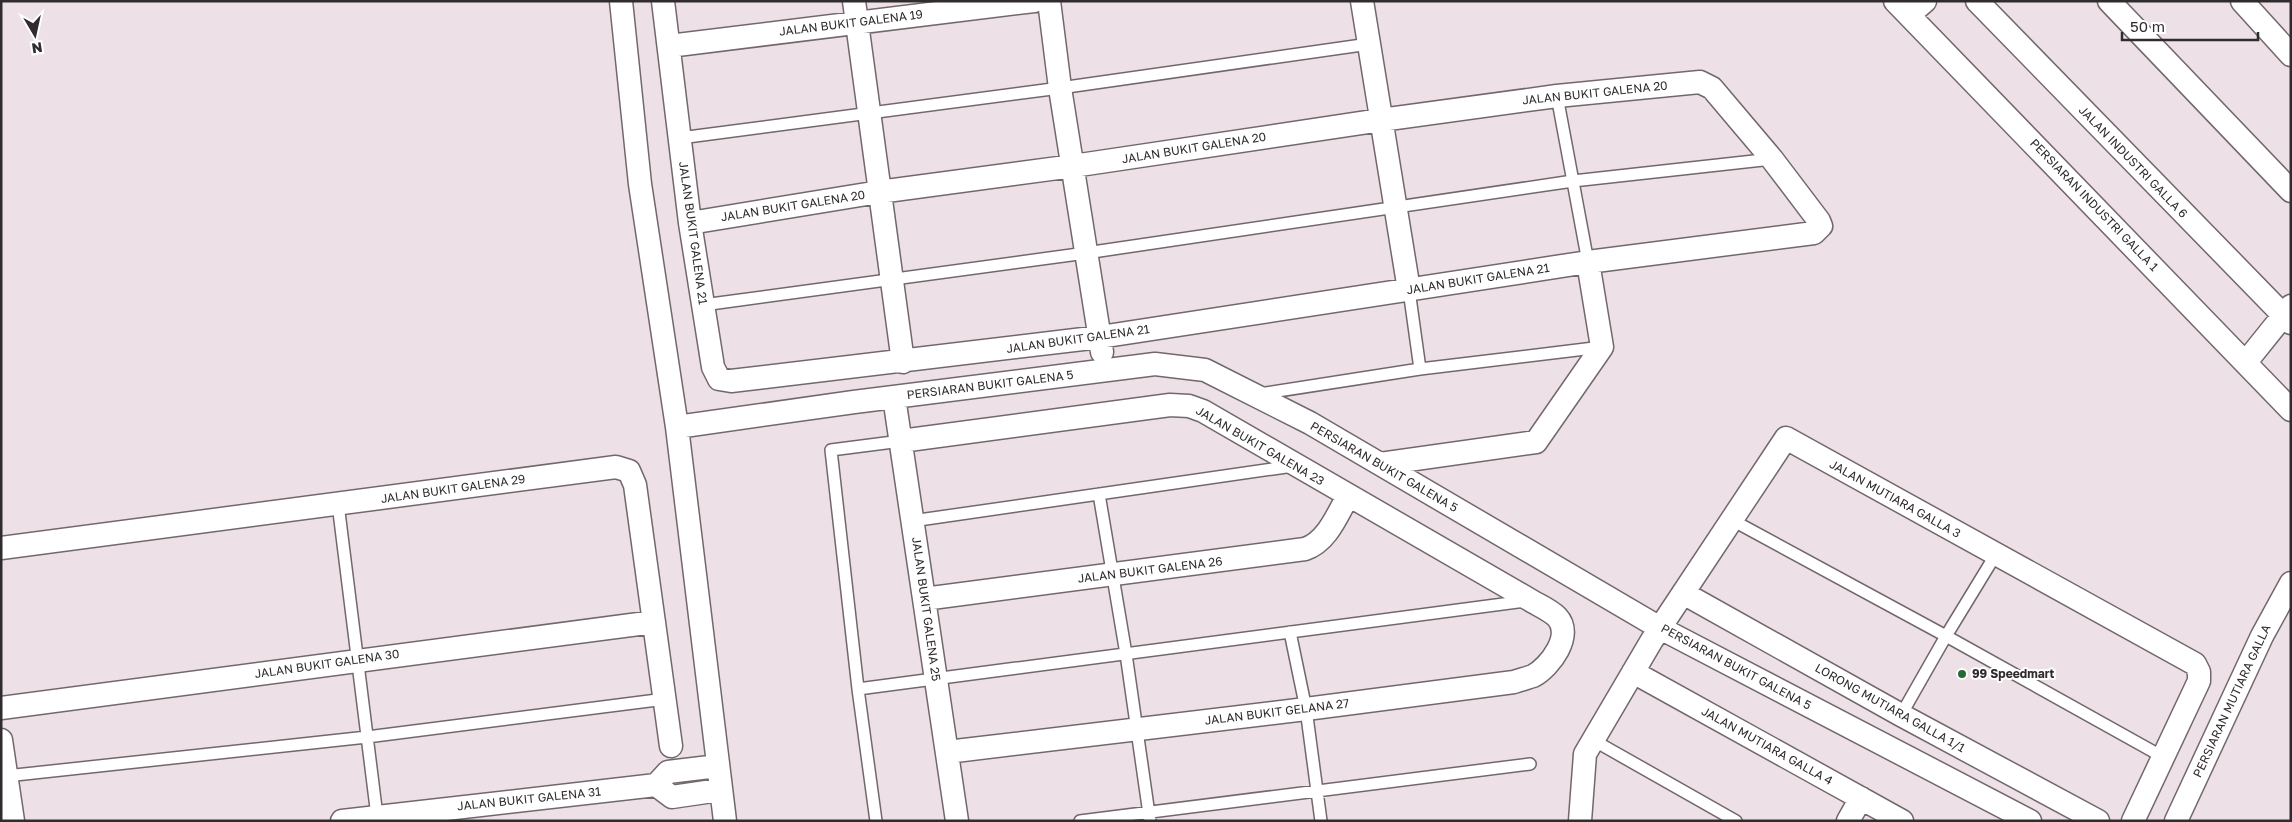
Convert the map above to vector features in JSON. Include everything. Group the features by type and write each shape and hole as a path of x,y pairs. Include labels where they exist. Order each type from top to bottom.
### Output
{"street":[{"path":"621,1 640,184 677,427 724,821"},
{"name":"JALAN BUKIT GALENA 21","path":"663,1 690,223 713,367 719,378 731,381 1100,337 1588,262 1814,233 1819,230 1821,226 1819,221 1772,159"},
{"name":"JALAN BUKIT GALENA 19","path":"669,46 856,12 1034,1"},
{"path":"1049,1 1060,88 1105,370"},
{"path":"1362,1 1409,290"},
{"name":"JALAN INDUSTRI GALLA 6","path":"1976,1 2288,315"},
{"path":"2108,1 2291,191"},
{"path":"2242,1 2291,55"},
{"name":"PERSIARAN INDUSTRI GALLA 1","path":"1910,6 2291,410"},
{"path":"856,12 868,113 903,362"},
{"name":"JALAN BUKIT GALENA 20","path":"690,223 879,192 1073,166 1381,120 1557,96 1700,82 1712,88 1772,159"},
{"path":"1380,464 1536,442 1602,347 1588,262"},
{"path":"2246,362 2288,315"},
{"name":"PERSIARAN BUKIT GALENA 5","path":"677,427 1155,364 1204,370 1310,423 1660,628 2030,821"},
{"name":"JALAN BUKIT GALENA 25","path":"894,397 957,821"},
{"name":"JALAN BUKIT GALENA 23","path":"901,441 1170,405 1189,406 1203,411 1556,616"},
{"name":"JALAN MUTIARA GALLA 3","path":"1581,820 1585,754 1660,628 1786,438 2196,664 2199,680 2163,757"},
{"name":"JALAN BUKIT GALENA 29","path":"1,548 616,467 629,472 635,485 672,746"},
{"name":"JALAN BUKIT GALENA 26","path":"924,599 1312,547 1326,533 1348,496"},
{"name":"PERSIARAN MUTIARA GALLA","path":"2176,821 2262,636 2291,583"},
{"name":"LORONG MUTIARA GALLA 1/1","path":"1683,593 2098,821"},
{"name":"JALAN BUKIT GELANA 27","path":"947,752 1514,682 1533,675 1550,662 1559,647 1562,632 1561,623 1556,616"},
{"name":"JALAN BUKIT GALENA 30","path":"1,708 654,622"},
{"name":"JALAN MUTIARA GALLA 4","path":"1633,672 1902,821"},
{"path":"1,740 13,821"},
{"path":"2133,821 2163,757"},
{"name":"JALAN BUKIT GALENA 31","path":"342,821 656,785 668,772 718,766"},
{"path":"656,785 672,797 720,790"},
{"path":"1848,821 1860,798"}],"lane":[{"path":"680,138 1060,88 1369,44"},
{"path":"1557,96 1588,262"},
{"path":"703,305 1086,253 1573,181 1772,159"},
{"path":"1409,290 1420,369"},
{"path":"1252,395 1420,369 1602,347"},
{"path":"876,821 858,689 831,450 901,441"},
{"path":"912,521 1297,465"},
{"path":"1099,494 1126,654 1149,816"},
{"path":"338,504 378,816"},
{"path":"1732,520 2163,757"},
{"path":"1902,715 1946,636 1996,554"},
{"path":"858,689 1530,600"},
{"path":"1290,632 1306,709 1321,821"},
{"path":"6,776 367,737 665,699"},
{"path":"1593,740 1736,821"},
{"path":"1080,821 1149,816 1317,791 1530,764"}],"place":[{"name":"99 Speedmart","path":"1962,674"}]}
